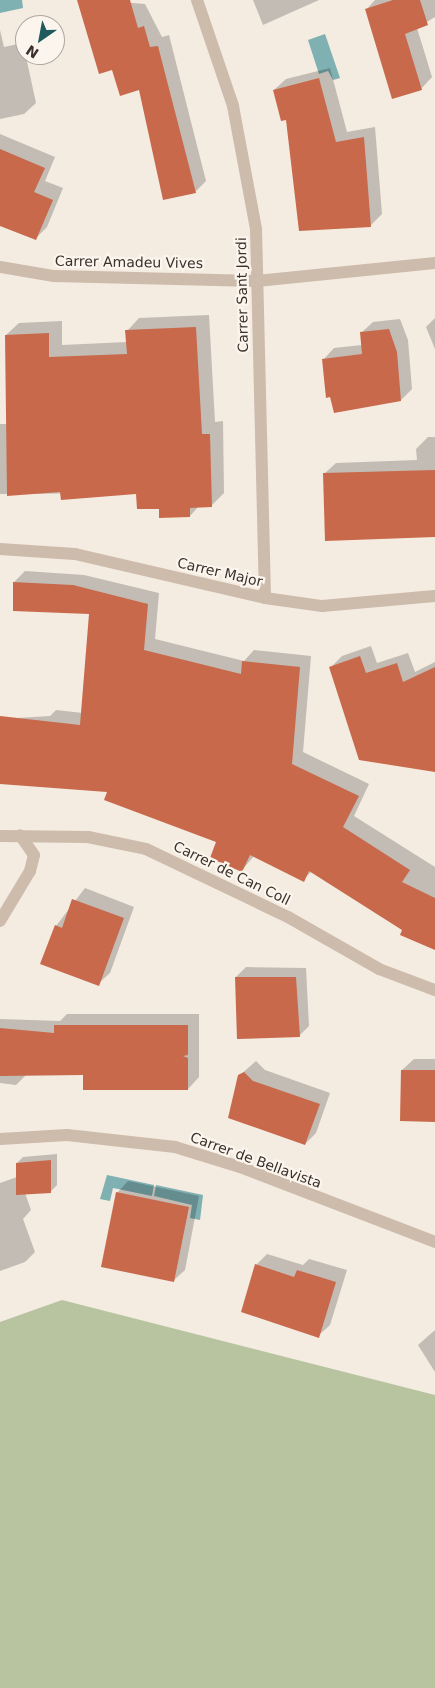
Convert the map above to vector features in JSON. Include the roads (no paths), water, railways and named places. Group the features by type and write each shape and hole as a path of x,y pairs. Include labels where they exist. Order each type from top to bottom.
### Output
{"street":[{"name":"Carrer Sant Jordi","path":"197,0 233,106 256,228 264,598"},
{"name":"Carrer Amadeu Vives","path":"0,267 54,276 258,281 435,263"},
{"name":"Carrer Major","path":"0,549 75,554 264,598 340,608 435,596"},
{"name":"Carrer de Can Coll","path":"0,836 20,835 116,840 146,849 262,904 379,970 435,990"},
{"path":"0,921 34,855 20,835"},
{"name":"Carrer de Bellavista","path":"0,1139 67,1135 175,1147 232,1164 435,1242"}],"water":[{"path":"0,0 22,0 23,8 0,13"},
{"path":"325,34 340,78 333,80 328,71 319,74 308,40"},
{"path":"107,1175 154,1185 152,1196 113,1188 110,1201 100,1199"},
{"path":"156,1185 203,1195 200,1220 190,1218 192,1205 154,1196"}]}
